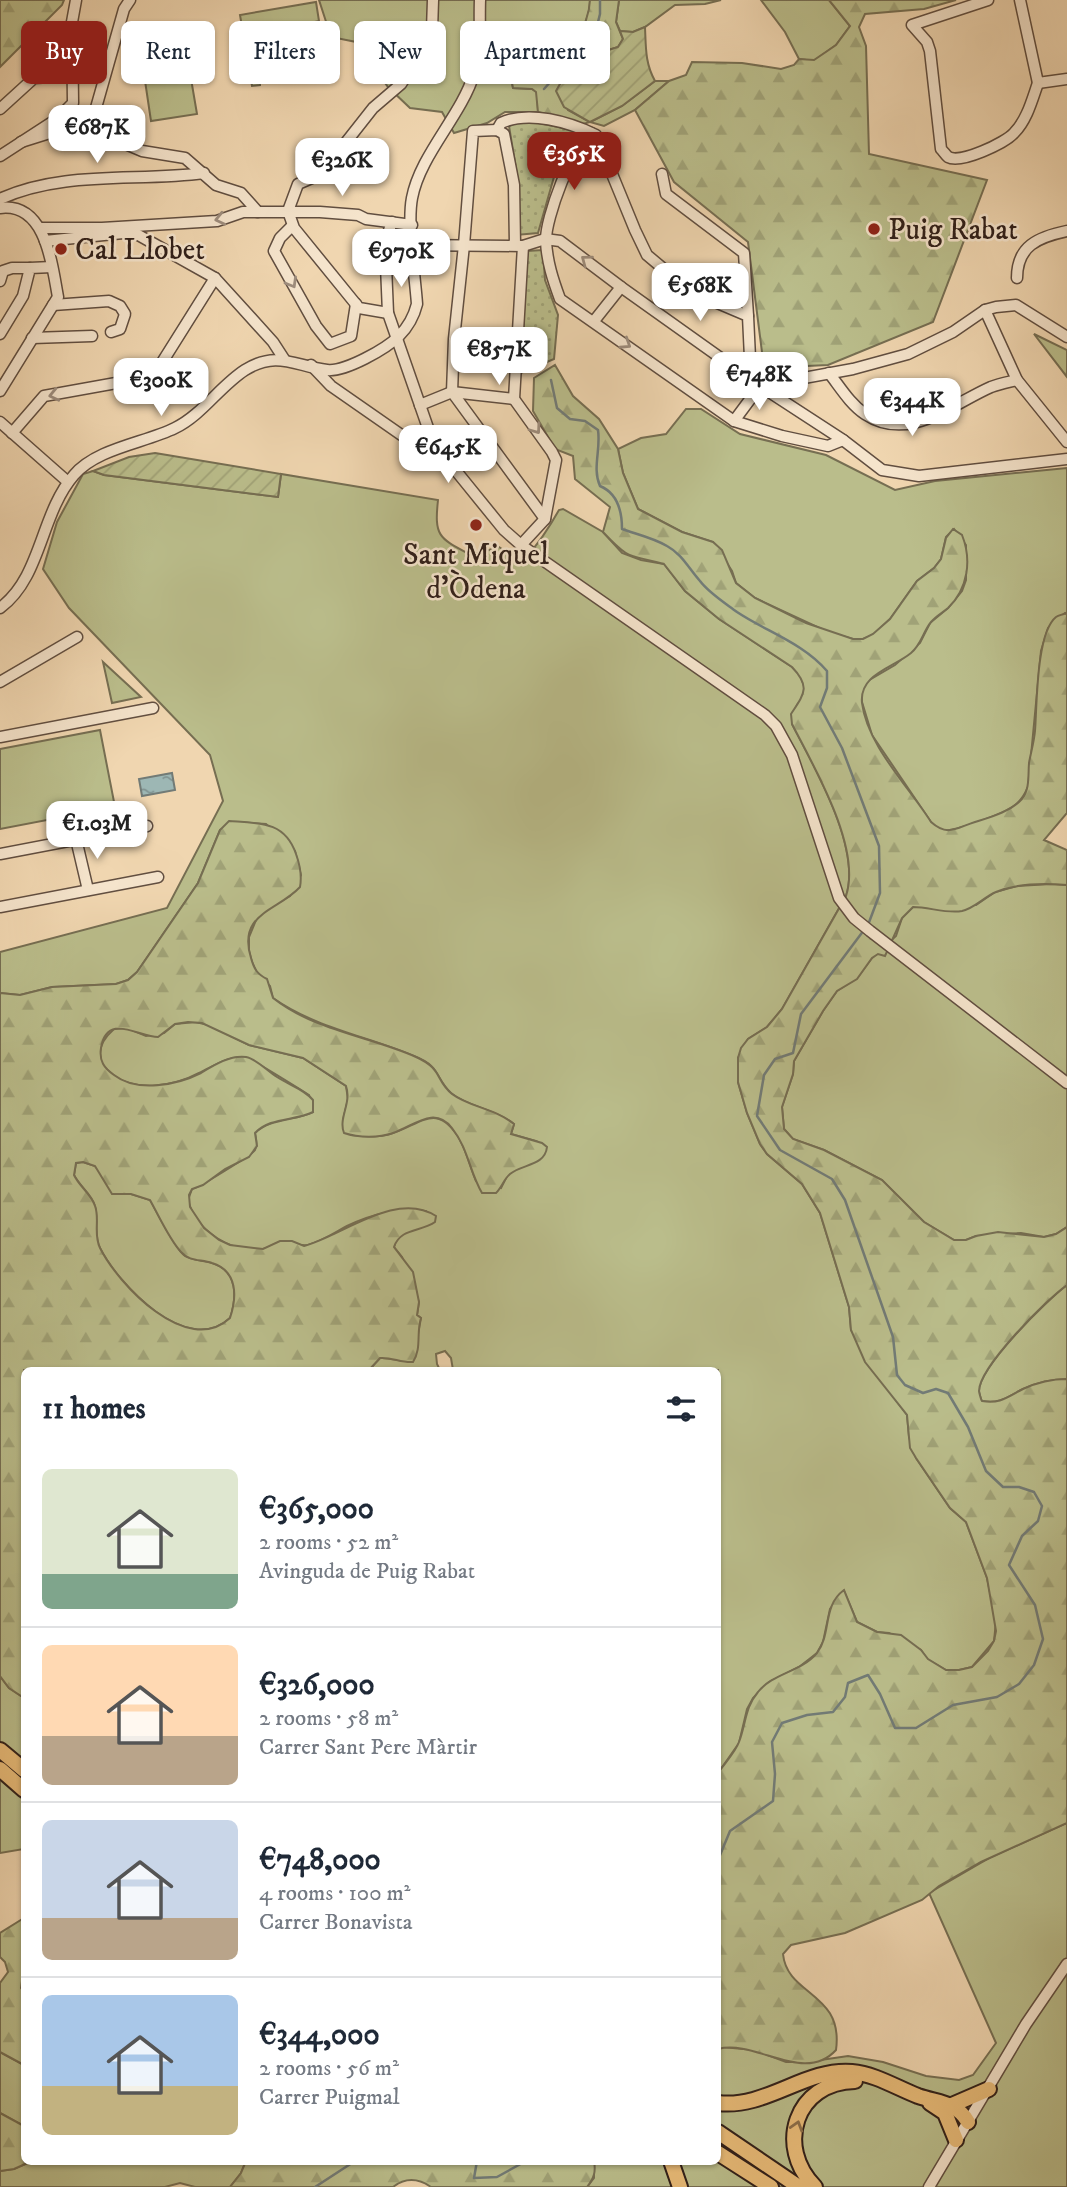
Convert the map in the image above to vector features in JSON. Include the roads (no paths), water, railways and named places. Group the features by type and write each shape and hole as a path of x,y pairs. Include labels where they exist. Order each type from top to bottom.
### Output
{"highway":[{"path":"0,1750 21,1768"},
{"path":"0,1769 21,1787"},
{"path":"721,2103 759,2099 830,2073 866,2074 963,2113 968,2122"},
{"path":"815,2187 797,2162 793,2131 806,2103 817,2092 838,2082 881,2081"},
{"path":"948,2109 989,2089"},
{"path":"948,2109 956,2140"},
{"path":"721,2134 799,2187"},
{"path":"721,2155 771,2187"},
{"path":"672,2165 680,2187"}],"street":[{"path":"90,129 124,9 131,0"},
{"path":"388,313 359,308 292,226 288,211 298,184 321,174 373,108 401,84 426,46 432,30 433,0"},
{"path":"0,608 19,591 50,516 77,471 115,450 179,426 237,375 253,365 284,359 329,370 364,358 398,337 414,315 417,304 411,198 475,72 480,0"},
{"path":"988,0 912,25 927,42 930,51 941,149 947,157 958,159 999,145 1016,132 1028,113 1038,83 1020,0"},
{"path":"0,156 57,119 73,103 72,22 76,1"},
{"path":"1038,83 1067,79"},
{"path":"0,109 27,84"},
{"path":"522,545 545,519 556,460 514,399 519,245 514,185 500,132 501,123 523,116 580,128 596,135 622,201 648,255 672,276 715,302 748,316"},
{"path":"21,142 72,126 90,129 142,151 185,158 216,185 241,193 258,212"},
{"path":"500,132 473,131 453,339 452,392 545,519"},
{"path":"591,133 580,144 559,189 545,239 550,271 560,299 734,421 782,436 828,446 843,440"},
{"path":"0,199 50,183 178,177 204,173"},
{"path":"662,174 666,194 744,253 751,379"},
{"path":"0,208 20,211 41,228 58,297 0,391"},
{"path":"41,228 102,228 206,222 243,212 288,211 358,215 412,225"},
{"path":"392,222 385,242 388,313 436,446 504,530 522,545 765,715 776,726 792,755 839,898 846,909 866,928 1067,1083"},
{"path":"292,226 274,251 325,341 330,344 351,336 356,304"},
{"path":"1017,278 1017,262 1030,245 1067,231"},
{"path":"45,241 133,232 215,278 273,342 284,359"},
{"path":"413,245 519,245 545,239 560,241 760,386 843,440 882,470 919,476 1067,459"},
{"path":"0,281 3,271 12,268 52,267"},
{"path":"0,334 23,296 30,268"},
{"path":"12,433 44,396 144,379 156,372 215,278"},
{"path":"594,321 621,287"},
{"path":"52,305 109,301 120,306 125,314 124,323 120,329 111,332"},
{"path":"734,421 760,386 853,369 908,354 953,332 985,310 1016,305 1067,337"},
{"path":"985,310 1017,380 1067,442"},
{"path":"32,338 92,336"},
{"path":"311,365 331,386 410,441 421,447 436,446"},
{"path":"829,373 852,402 866,414 883,422 902,425 928,419 992,387 1017,380"},
{"path":"420,404 452,392 514,399"},
{"path":"0,422 68,482"},
{"path":"0,682 77,637"},
{"path":"0,737 153,708"},
{"path":"0,854 147,825"},
{"path":"76,839 88,890"},
{"path":"0,907 158,877"},
{"path":"929,2187 1026,2024 1067,1964"}],"water":[{"path":"172,773 175,790 142,796 139,779"}],"waterway":[{"path":"544,89 568,62 593,42 600,14 600,0"},
{"path":"551,380 557,408 570,419 585,421 598,430 598,479 600,486 611,493 617,503 622,529 672,549 717,598 748,619 796,645 827,671 827,688 820,707 842,748 879,846 880,893 868,925"},
{"path":"721,1853 730,1831 773,1801 775,1774 772,1742 782,1723 807,1715 833,1712 845,1697 848,1683 868,1675 895,1728 916,1728 953,1705 997,1697 1019,1684 1034,1665 1043,1639 1035,1605 1009,1565 1022,1536 1038,1521 1042,1506 1034,1492 1019,1487 1003,1487 986,1471 968,1427 948,1393 936,1389 923,1393 905,1385 897,1375 893,1337 845,1200 832,1179 780,1150 757,1116 764,1075 775,1059 793,1053 801,1014 864,930"},
{"path":"315,2187 349,2165"},
{"path":"476,2165 474,2178 497,2177 519,2165"}],"place":[{"name":"Puig Rabat","path":"874,229"},
{"name":"Cal Llobet","path":"61,249"},
{"name":"Sant Miquel d'Òdena","path":"476,525"}]}
